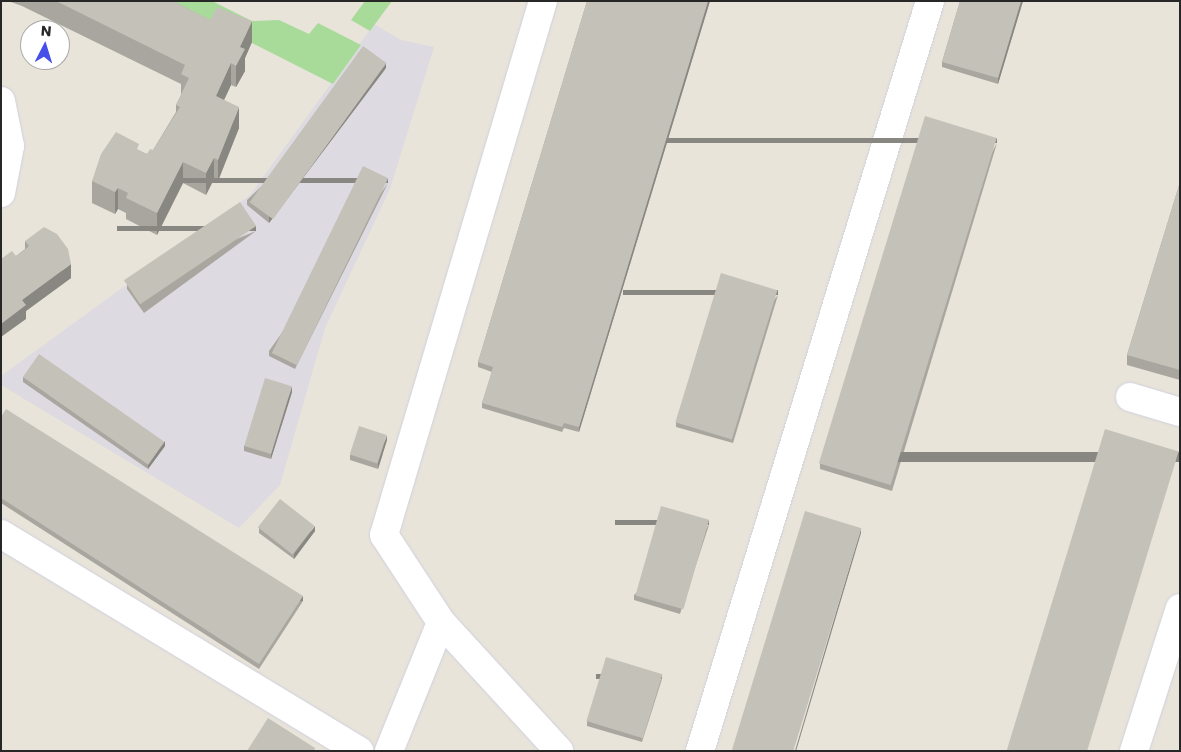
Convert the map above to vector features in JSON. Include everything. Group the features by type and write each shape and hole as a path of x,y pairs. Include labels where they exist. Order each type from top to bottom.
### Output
{"lane":[{"path":"542,1 384,536 442,622 559,751"},
{"path":"700,751 930,1"},
{"path":"1,101 10,146 1,193"},
{"path":"1130,397 1180,412"},
{"path":"1,534 359,751"},
{"path":"1134,751 1180,608"},
{"path":"389,751 442,622"}],"shaded area":[{"path":"374,24 401,40 434,47 390,189 325,328 280,485 239,528 1,385 1,376 250,195"}],"green space":[{"path":"169,1 212,1 252,21 279,20 309,34 318,23 361,45 333,84"},
{"path":"365,1 392,1 370,31 351,20"}],"building":[{"path":"56,1 173,1 210,20 217,7 252,21 240,47 245,49 236,66 231,63 216,96 239,107 218,160 214,158 206,173 183,162 157,213 126,198 128,193 118,188 115,192 92,181 101,154 116,132 139,144 137,149 147,154 150,149 153,150 180,107 176,105 189,78 181,74 185,65"},
{"path":"587,1 708,1 579,427 564,423 562,427 482,403 493,367 478,362"},
{"path":"960,1 1021,1 998,78 942,62"},
{"path":"363,46 386,63 273,219 250,202"},
{"path":"925,116 997,138 891,485 819,463"},
{"path":"363,166 388,178 297,365 272,353"},
{"path":"1180,182 1180,370 1127,355"},
{"path":"240,202 256,226 140,304 124,280"},
{"path":"44,227 57,234 68,249 71,264 22,300 26,305 1,324 1,259 12,251 16,256 23,251 29,246 25,241"},
{"path":"721,273 777,290 732,439 675,422"},
{"path":"39,354 164,442 148,465 23,377"},
{"path":"265,378 292,386 271,454 244,446"},
{"path":"6,409 303,596 259,664 1,498 1,417"},
{"path":"359,426 387,435 377,463 350,455"},
{"path":"1105,429 1179,452 1087,751 1007,750"},
{"path":"280,499 315,526 293,554 258,527"},
{"path":"661,506 709,520 683,609 635,595"},
{"path":"805,511 861,528 793,751 732,751"},
{"path":"606,657 662,674 643,738 586,721"},
{"path":"268,718 315,748 314,751 247,751"}]}
